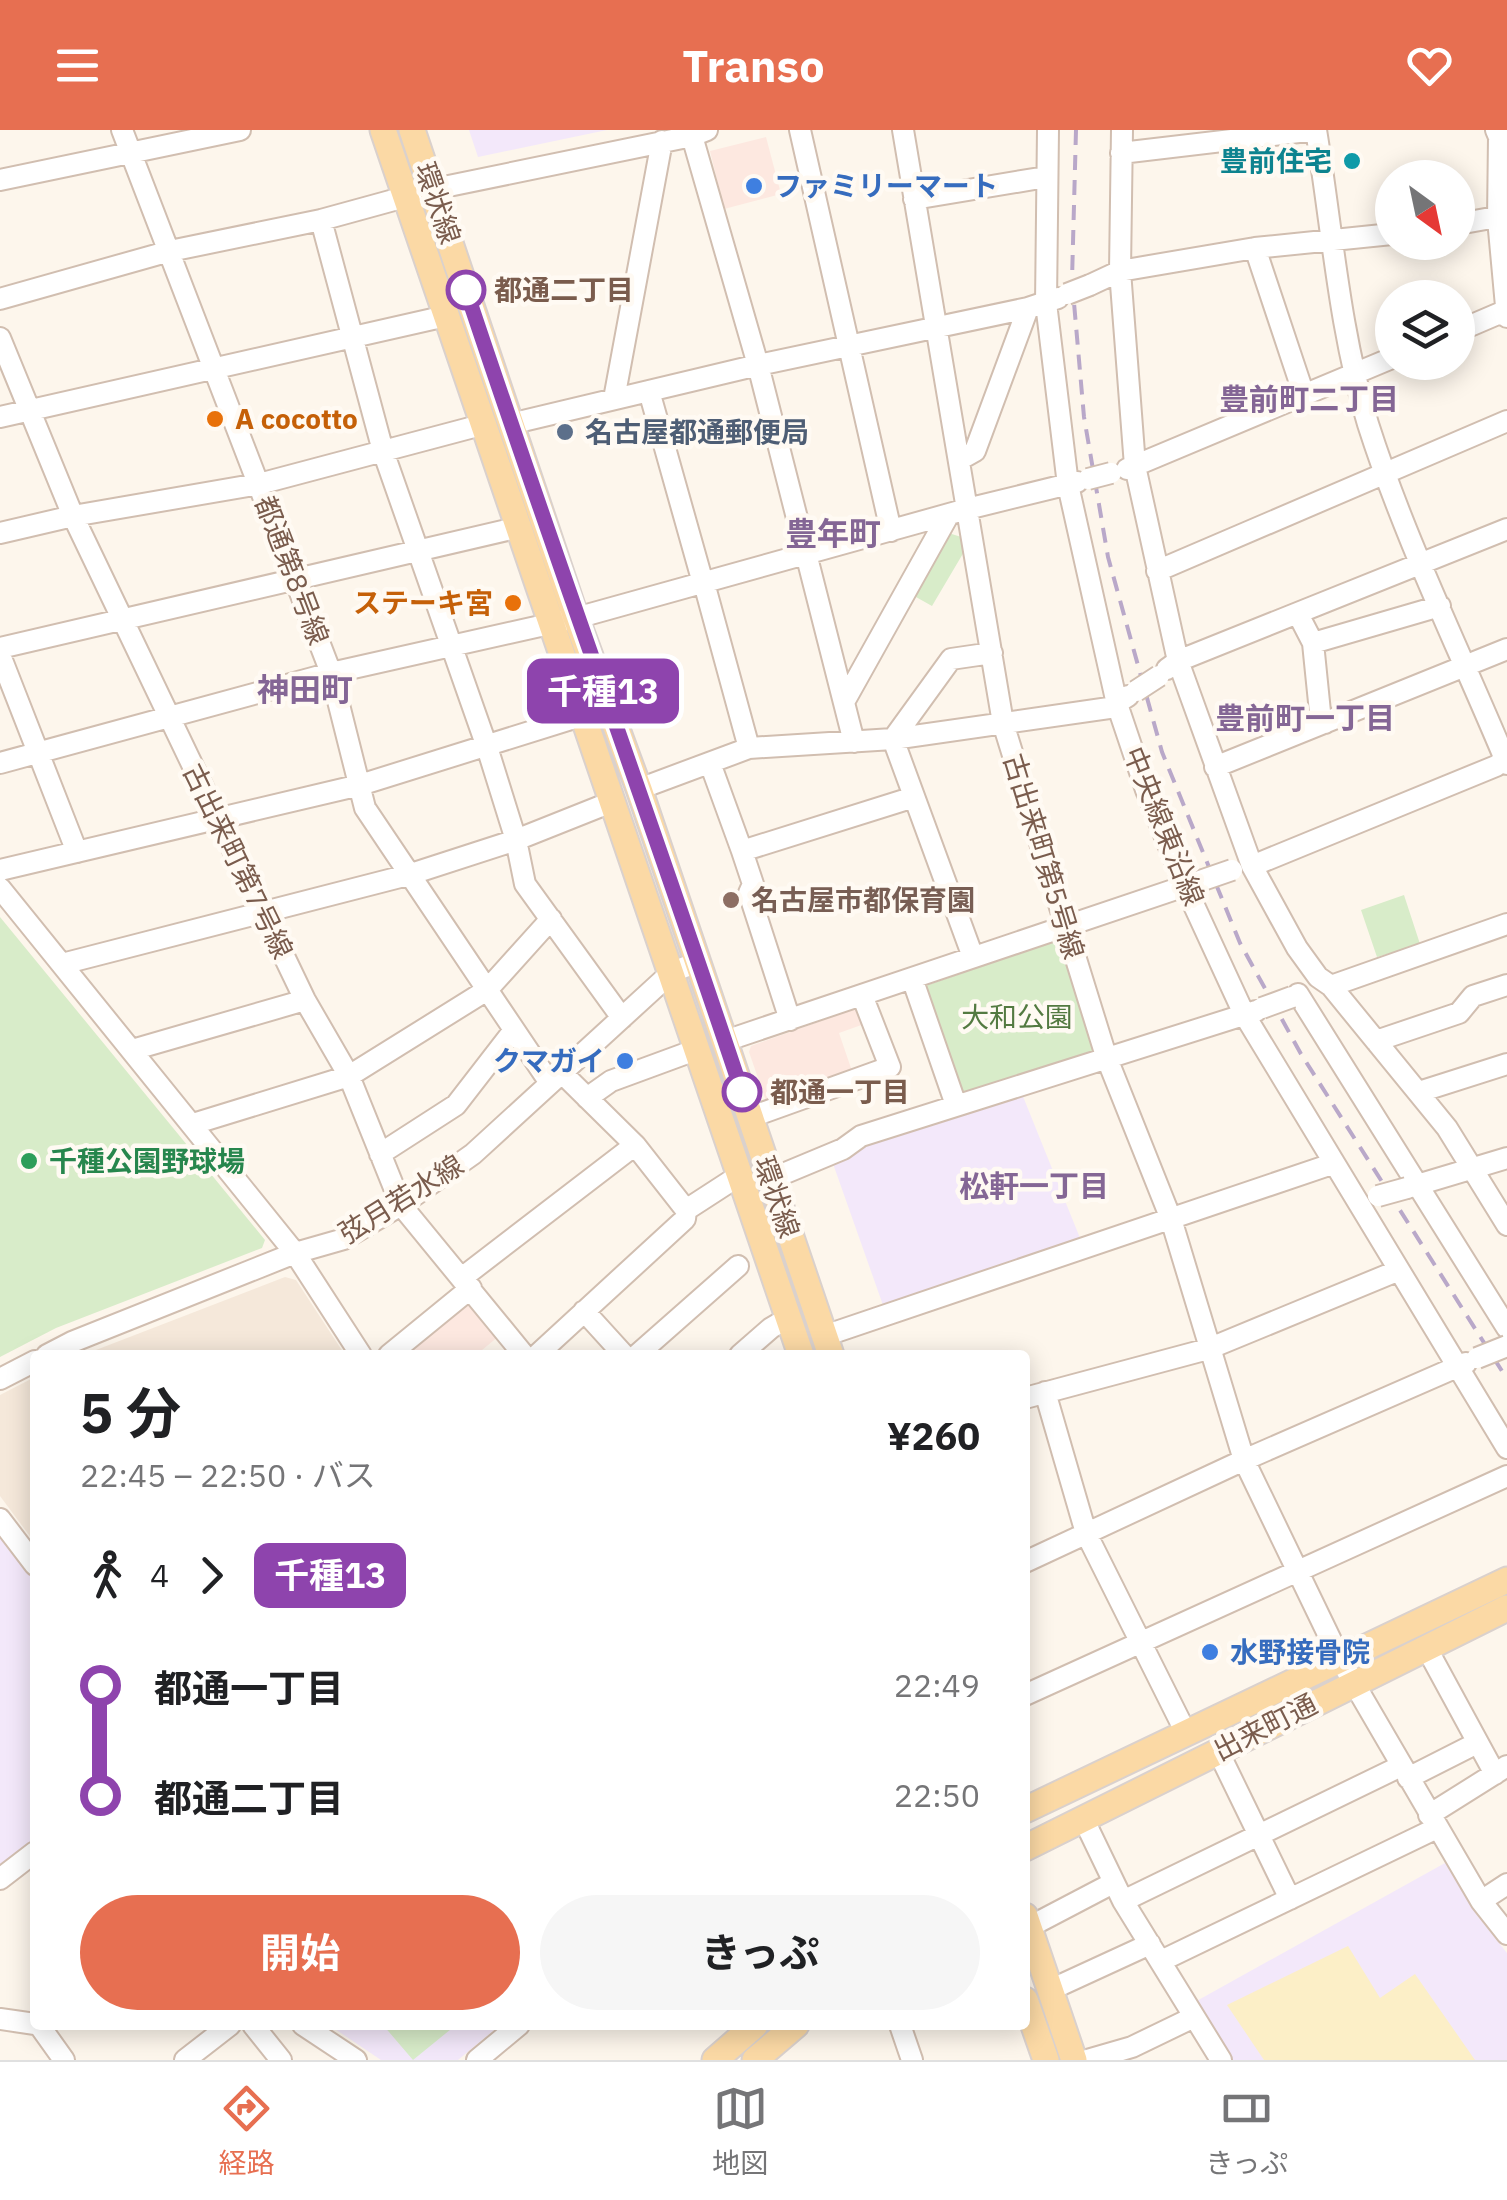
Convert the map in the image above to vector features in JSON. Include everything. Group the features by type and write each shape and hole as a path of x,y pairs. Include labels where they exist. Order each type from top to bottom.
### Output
{"main road":[{"name":"環状線","path":"383,130 446,316 498,424 564,620 584,715 614,801 662,981 698,1050 799,1350"},
{"name":"環状線","path":"412,130 434,189 498,424 520,527 639,790 828,1345"},
{"name":"出来町通","path":"1030,1845 1218,1750 1507,1580"},
{"name":"出来町通","path":"1030,1808 1186,1733 1348,1671 1426,1647 1507,1608"},
{"path":"1030,1930 1074,2060"},
{"path":"1030,2014 1046,2060"},
{"path":"714,2060 749,2030"},
{"path":"755,2060 790,2030"}],"street":[{"name":"都通第8号線","path":"122,130 331,672 365,808 514,1030 556,1078 587,1098 634,1146 686,1210"},
{"path":"0,180 240,130"},
{"path":"800,130 891,530"},
{"name":"古出来町第5号線","path":"902,130 959,460 958,511 1004,723 1106,1056 1171,1219 1244,1460 1296,1570 1404,1772 1481,1900 1507,1934"},
{"name":"中央線東沿線","path":"1048,130 1037,305 1078,482 1117,704 1146,790 1332,1164 1368,1200 1397,1270 1507,1448"},
{"path":"1122,130 1120,271 1135,466 1178,661 1245,866 1324,982 1419,1092 1507,1225"},
{"path":"725,1041 1245,866 1506,760 1386,473 1354,374 1316,130 1121,154"},
{"path":"1475,325 1506,313 1501,134"},
{"path":"0,299 170,250 321,220 434,189 684,135"},
{"path":"684,135 758,366 854,742"},
{"path":"614,399 684,135"},
{"path":"914,199 1046,177"},
{"path":"321,220 384,451 487,747 516,840 525,884 622,1018"},
{"path":"1475,223 1504,220"},
{"path":"0,533 73,516 259,484 498,424 1037,305 1120,271 1255,248 1375,236"},
{"path":"1255,248 1304,396"},
{"path":"959,460 975,451 1037,305"},
{"path":"0,417 446,316"},
{"name":"古出来町第7号線","path":"0,338 73,516 305,1000 349,1076 401,1205 520,1350"},
{"path":"0,763 331,672 564,620 958,511 1111,474 1375,365"},
{"path":"648,391 750,748"},
{"path":"1158,571 1507,422"},
{"path":"844,702 958,511"},
{"path":"77,852 0,652 520,527"},
{"path":"639,790 750,748 892,739 1117,704 1178,661 1507,528"},
{"path":"1313,644 1440,606"},
{"path":"1298,614 1313,644 1324,723"},
{"path":"1214,766 1507,649"},
{"path":"892,739 951,660 992,654"},
{"path":"0,870 360,784 584,715"},
{"path":"892,739 973,957"},
{"path":"710,763 753,884 749,893 790,1020"},
{"path":"742,851 914,797"},
{"path":"62,964 408,875 516,840 614,801"},
{"path":"0,888 295,1253 358,1350"},
{"path":"193,1124 349,1076 488,990 551,919"},
{"path":"771,1180 843,1149 861,1136 1253,1011 1324,982 1507,924"},
{"path":"662,981 698,962"},
{"path":"912,978 956,1105"},
{"name":"弦月若水線","path":"57,1350 295,1253 344,1238 401,1205 473,1154 662,981"},
{"path":"1376,1041 1459,1013 1473,996 1507,985"},
{"path":"750,1117 890,1067 862,995"},
{"path":"1295,995 1412,1186 1507,1328"},
{"path":"132,1050 305,1000"},
{"path":"380,1154 456,1105 514,1030"},
{"path":"587,1098 611,1081 698,1050"},
{"path":"1419,1092 1507,1064"},
{"path":"394,1350 467,1282 634,1146"},
{"path":"1368,1200 1507,1158"},
{"path":"828,1345 1332,1164"},
{"path":"542,1350 685,1219 686,1210 740,1175"},
{"path":"644,1350 738,1266"},
{"path":"1186,1733 1086,1533 1035,1395 1208,1350 1397,1270"},
{"path":"584,1311 619,1350"},
{"path":"746,1350 788,1318"},
{"path":"1030,1560 1244,1460 1507,1346"},
{"path":"0,1379 30,1364"},
{"path":"1030,1694 1507,1476"},
{"path":"0,1519 30,1558"},
{"path":"1050,1990 1290,1899 1433,1822 1501,1770 1478,1743 1426,1647"},
{"path":"1030,1920 1118,1892 1478,1743"},
{"path":"1218,1750 1290,1899"},
{"path":"1083,1818 1118,1892 1221,2060"},
{"path":"0,1879 30,1856"},
{"path":"1481,1900 1507,1884"},
{"path":"1086,2060 1132,2047 1194,2017"},
{"path":"0,2019 30,2023"},
{"path":"42,2030 64,2060"},
{"path":"185,2060 224,2030"},
{"path":"257,2030 281,2060"},
{"path":"311,2030 356,2060"},
{"path":"477,2060 513,2030"},
{"path":"902,2030 912,2060"}],"shaded area":[{"path":"469,130 607,130 478,157"},
{"path":"766,137 781,194 724,209 710,151"},
{"path":"857,1008 867,1023 839,1033 853,1074 767,1104 749,1052 751,1046"},
{"path":"1020,1089 1080,1238 884,1308 831,1158"},
{"path":"285,1277 296,1280 342,1350 96,1350"},
{"path":"470,1301 499,1336 482,1350 404,1350"},
{"path":"30,1380 30,1536 0,1496 0,1395"},
{"path":"0,1535 30,1575 30,1846 0,1868"},
{"path":"1445,1863 1476,1914 1507,1953 1507,2060 1229,2060 1193,2003"},
{"path":"336,2030 494,2030 458,2060 381,2060"}],"green space":[{"path":"942,531 971,540 932,606 907,592"},
{"path":"1404,895 1420,944 1377,957 1361,910"},
{"path":"0,917 265,1240 262,1248 56,1328 0,1357"},
{"name":"大和公園","path":"1055,941 1062,944 1095,1054 963,1099 921,991 925,986"},
{"path":"387,2030 450,2030 413,2060"}],"sand":[{"path":"1348,1946 1380,1998 1415,1974 1475,2060 1264,2060 1227,2005"}],"railway":[{"path":"1076,130 1072,280 1084,417 1108,557 1162,752 1240,943 1301,1054 1507,1379"}],"bus line":[{"name":"千種13","path":"466,290 742,1092"}],"place":[{"name":"豊前住宅","path":"1352,161"},
{"name":"ファミリーマート","path":"754,186"},
{"name":"都通二丁目","path":"466,290"},
{"name":"A cocotto","path":"215,419"},
{"name":"名古屋都通郵便局","path":"565,432"},
{"name":"ステーキ宮","path":"513,603"},
{"name":"名古屋市都保育園","path":"731,900"},
{"name":"クマガイ","path":"625,1061"},
{"name":"都通一丁目","path":"742,1092"},
{"name":"千種公園野球場","path":"29,1161"},
{"name":"水野接骨院","path":"1210,1652"}],"district":[{"name":"豊前町二丁目","path":"1309,400"},
{"name":"豊年町","path":"833,534"},
{"name":"神田町","path":"305,690"},
{"name":"豊前町一丁目","path":"1305,719"},
{"name":"松軒一丁目","path":"1034,1187"}]}
